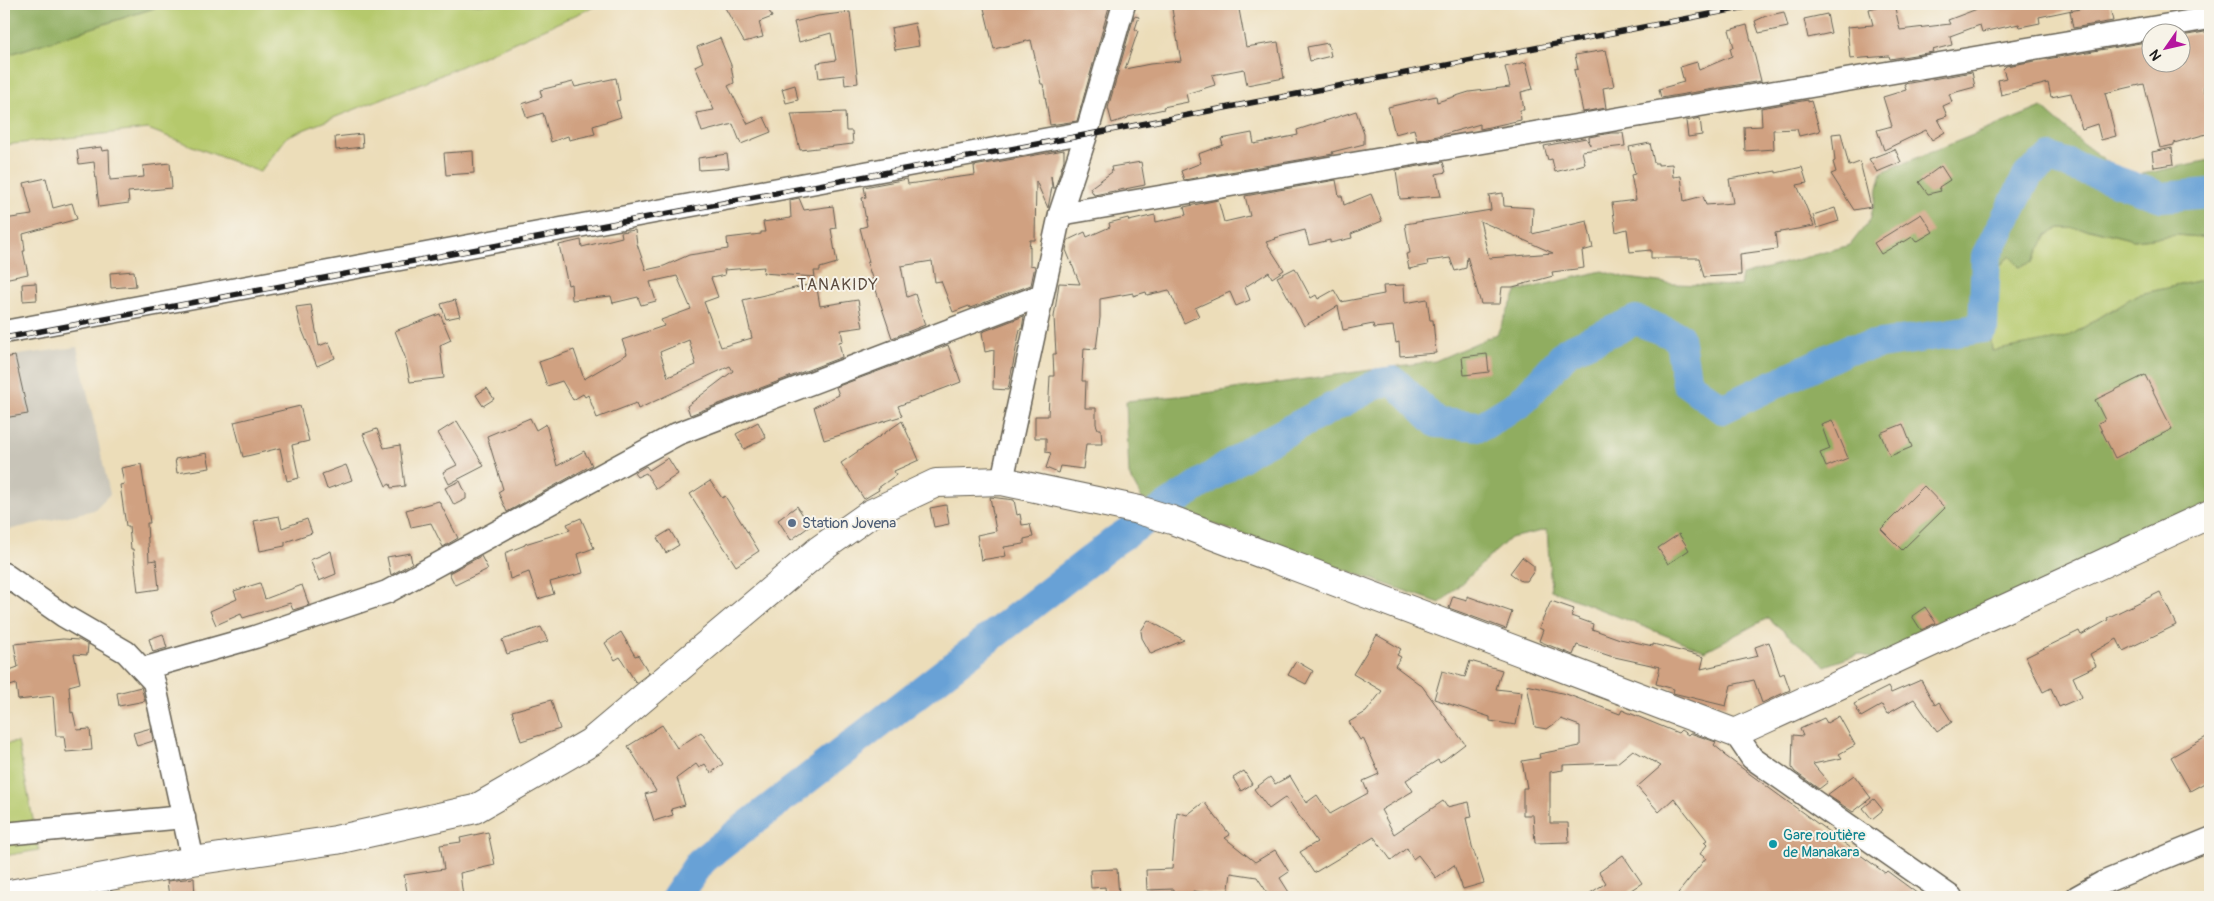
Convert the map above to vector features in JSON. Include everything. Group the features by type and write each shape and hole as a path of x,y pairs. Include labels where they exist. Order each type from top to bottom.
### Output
{"main road":[{"path":"4,895 193,861 336,840 475,809 591,742 819,550 870,514 936,483 1002,481 1140,510 1172,520 1735,734 2210,514"}],"street":[{"path":"1002,481 1060,214 1087,132 1124,4"},
{"path":"1060,214 2210,18"},
{"path":"4,332 1087,132"},
{"path":"142,669 255,636 387,592 677,434 1042,296"},
{"path":"4,574 64,616 126,652 154,682 193,861"},
{"path":"1735,734 1752,758 1952,897"},
{"path":"4,834 184,817"},
{"path":"2077,897 2102,883 2210,839"}],"shaded area":[{"path":"77,347 110,494 94,510 4,531 4,357"}],"green space":[{"path":"4,4 167,4 4,56"},
{"path":"167,4 600,4 441,75 288,136 260,172 148,129 4,145 4,56"},
{"path":"2042,107 2082,143 2128,177 2210,160 2210,238 2177,235 2134,240 2090,229 2060,228 2047,235 2033,262 2019,267 2010,255 2001,265 1988,307 1992,351 2068,337 2136,295 2210,278 2210,503 1879,661 1859,654 1825,666 1768,618 1705,651 1551,590 1547,530 1510,538 1440,603 1142,499 1129,475 1126,401 1199,394 1435,361 1497,334 1517,291 1602,271 1627,278 1674,284 1740,286 1742,275 1850,245 1870,220 1882,172"},
{"path":"2060,228 2090,229 2134,240 2177,235 2210,238 2210,278 2136,295 2068,337 1992,352 1988,307 2001,265 2010,255 2033,262 2047,235"},
{"path":"18,742 39,850 4,856 4,744"}],"building":[{"path":"723,4 766,4 772,17 759,22 763,37 744,42"},
{"path":"983,4 1099,4 1109,7 1077,121 1050,125 1043,84 1041,84 1031,40 994,49"},
{"path":"1200,4 1238,4 1246,47 1278,42 1284,78 1247,85 1244,69 1212,75 1215,85 1186,94 1188,102 1163,107 1164,109 1128,117 1112,123 1108,108 1134,16 1139,17 1135,29 1138,31 1125,69 1181,61 1172,9"},
{"path":"1894,4 1900,30 1950,24 1948,20 1977,9 1976,7 1992,4 2071,4 2072,10 2039,17 2040,23 2020,27 2019,24 1982,32 1980,25 1950,36 1952,45 1932,50 1933,52 1890,59 1889,56 1850,59 1847,27 1873,25 1869,9"},
{"path":"2109,4 2113,21 2073,28 2070,11"},
{"path":"850,12 858,83 845,85 844,75 819,78 817,63 836,60 831,33 799,42 794,22 818,16"},
{"path":"1784,12 1788,27 1759,33 1755,21 1766,16"},
{"path":"1827,14 1831,33 1808,38 1804,19"},
{"path":"915,23 919,46 895,50 891,28"},
{"path":"1747,25 1761,81 1661,98 1659,89 1684,82 1680,67 1697,62 1699,70 1732,56 1730,48 1734,47 1729,30"},
{"path":"2210,31 2210,84 2203,87 2210,108 2210,133 2174,143 2174,145 2160,148 2144,84 2105,93 2116,136 2101,140 2097,124 2082,129 2071,93 2051,97 2048,83 2001,95 1998,80 2006,78 2003,69 2006,66 2142,43 2142,72 2192,72 2192,34"},
{"path":"720,38 731,65 734,83 728,86 748,124 764,117 771,132 741,144 733,124 702,132 696,113 714,110 695,66 703,62 697,47"},
{"path":"1328,43 1331,56 1310,61 1307,47"},
{"path":"1606,50 1614,86 1603,88 1606,108 1583,112 1574,70 1578,69 1575,55"},
{"path":"1526,62 1533,89 1521,92 1524,110 1520,110 1521,120 1480,129 1480,124 1417,140 1414,129 1395,134 1388,107 1436,96 1437,102 1469,92 1510,87 1505,67"},
{"path":"1972,72 1975,87 1949,94 1952,102 1943,106 1947,116 1938,119 1945,132 1932,140 1926,130 1884,150 1877,130 1892,126 1883,97 1906,90 1904,84"},
{"path":"616,78 620,100 616,101 621,117 593,126 595,134 569,140 568,136 551,142 543,113 527,118 522,104 542,97 540,90 573,82 575,87"},
{"path":"795,85 798,100 786,103 782,89"},
{"path":"1808,100 1808,102 1811,101 1820,131 1799,136 1797,129 1773,130 1774,149 1745,151 1744,127 1762,126 1761,108"},
{"path":"1356,111 1364,134 1364,144 1332,152 1333,154 1184,180 1181,171 1201,163 1198,154 1223,145 1221,139 1252,133 1254,144 1298,135 1297,130"},
{"path":"845,112 846,131 852,131 853,144 800,150 791,114"},
{"path":"1700,118 1702,135 1688,137 1686,121"},
{"path":"1623,133 1625,146 1582,151 1585,164 1555,172 1552,159 1548,160 1544,146 1586,138 1590,145 1589,137"},
{"path":"1841,133 1849,166 1860,162 1871,207 1854,210 1831,174 1836,172 1833,162 1835,161 1832,134"},
{"path":"362,134 363,147 336,150 335,137"},
{"path":"1650,143 1654,163 1658,163 1658,165 1672,164 1673,177 1681,176 1684,201 1703,196 1706,205 1733,203 1729,179 1776,171 1776,173 1802,167 1807,183 1797,185 1814,226 1775,233 1777,249 1740,254 1741,275 1704,277 1699,258 1651,258 1651,250 1630,252 1627,229 1616,232 1612,203 1636,200 1631,175 1635,174 1629,147"},
{"path":"101,147 102,151 109,150 110,180 144,177 143,166 170,163 172,188 128,192 129,203 99,207 94,162 79,164 77,150"},
{"path":"2172,148 2174,164 2154,167 2152,152"},
{"path":"1895,149 1901,162 1877,172 1869,159"},
{"path":"1064,150 1064,160 1055,188 1053,188 1051,176 1052,187 1048,208 1036,181 1035,240 1030,240 1029,247 1030,265 1035,266 1031,285 970,308 969,306 953,312 941,281 935,282 932,261 901,266 907,297 915,294 925,325 892,338 867,263 869,262 860,228 867,226 862,198 866,197 864,187 907,179 908,184 975,175 974,166"},
{"path":"473,151 474,173 446,175 444,153"},
{"path":"727,154 729,168 699,170 698,158"},
{"path":"1141,162 1145,185 1094,195 1090,188 1112,172 1111,167"},
{"path":"1443,162 1446,172 1436,174 1441,196 1400,199 1396,170"},
{"path":"1941,166 1950,180 1939,187 1941,191 1928,194 1919,182"},
{"path":"46,178 53,208 72,203 77,219 23,234 25,251 23,251 28,274 4,279 4,219 32,215 24,183"},
{"path":"1336,180 1339,196 1342,196 1344,205 1371,194 1382,221 1351,234 1352,238 1330,243 1330,240 1309,245 1305,230 1266,242 1284,270 1272,278 1269,272 1245,287 1250,300 1236,306 1230,292 1195,308 1199,316 1184,323 1169,290 1147,295 1146,292 1133,296 1133,293 1100,299 1100,318 1096,349 1084,348 1082,381 1086,381 1085,408 1096,408 1096,424 1098,429 1101,429 1102,444 1086,444 1083,469 1060,466 1058,473 1046,468 1051,453 1046,452 1046,438 1035,438 1035,416 1048,416 1050,376 1054,376 1053,354 1056,354 1054,317 1059,283 1080,284 1066,250 1068,240 1085,232 1087,237 1110,227 1109,223 1128,218 1129,221 1155,215 1156,222 1186,215 1184,207 1218,200 1224,222 1250,216 1245,196"},
{"path":"1503,193 1504,206 1533,208 1532,234 1587,221 1593,248 1582,251 1584,268 1552,272 1553,276 1513,287 1502,287 1500,304 1481,304 1467,256 1466,268 1455,271 1450,258 1427,261 1428,265 1409,269 1406,254 1410,253 1405,224 1491,210 1489,195","holes":["1480,221 1553,253 1489,258"]},
{"path":"799,198 804,210 833,206 836,228 831,229 837,263 820,268 820,271 814,271 815,277 763,273 764,267 724,270 725,275 711,278 718,297 704,302 721,347 752,338 743,300 816,283 820,306 858,300 863,327 841,330 843,341 839,342 842,357 690,415 687,406 733,371 730,366 638,409 636,403 597,418 588,395 585,397 583,394 573,400 562,381 547,386 539,362 574,350 584,379 627,354 622,340 664,326 661,320 691,309 677,276 650,282 656,301 641,305 638,297 613,303 611,296 572,300 571,284 568,285 559,245 581,240 582,247 622,237 621,232 635,230 637,244 646,270 664,266 689,255 728,249 727,238 761,234 761,232 765,232 763,222 791,218 790,200","holes":["689,340 696,365 668,377 660,352"]},
{"path":"1835,208 1839,221 1817,228 1813,215"},
{"path":"1921,214 1933,232 1916,242 1912,237 1881,254 1874,243"},
{"path":"1295,268 1311,298 1316,295 1318,299 1334,290 1341,302 1384,294 1383,286 1404,285 1405,303 1427,299 1430,320 1433,320 1436,353 1400,356 1399,342 1396,343 1393,326 1374,328 1373,324 1343,330 1338,306 1304,326 1277,277"},
{"path":"134,271 136,286 111,288 110,273"},
{"path":"36,283 37,300 23,301 22,284"},
{"path":"455,300 460,316 446,319 441,304"},
{"path":"311,305 319,346 329,342 335,358 317,366 300,325 296,307"},
{"path":"440,314 451,340 440,345 444,378 410,382 405,357 395,331"},
{"path":"1024,316 1008,390 993,389 994,350 985,352 982,332"},
{"path":"948,345 961,382 898,406 902,416 824,440 814,407 839,395 836,387"},
{"path":"1487,354 1489,372 1464,375 1462,357"},
{"path":"15,356 28,414 4,418 4,358"},
{"path":"2145,375 2172,429 2115,458 2098,423 2105,420 2095,400"},
{"path":"487,388 494,399 483,406 476,395"},
{"path":"300,406 309,441 292,445 299,478 287,481 280,448 243,457 234,422"},
{"path":"530,418 536,430 546,424 557,466 584,451 592,465 507,512 498,492 503,489 487,436"},
{"path":"1832,420 1848,458 1826,467 1820,453 1830,449 1821,424"},
{"path":"457,421 484,466 449,484 443,472 457,465 438,433"},
{"path":"902,421 919,460 894,471 896,475 878,488 879,490 864,499 841,463"},
{"path":"758,422 766,438 744,449 736,434"},
{"path":"1903,424 1912,447 1890,456 1880,433"},
{"path":"377,429 384,448 400,445 405,486 391,488 390,484 386,486 363,434"},
{"path":"207,453 210,468 177,473 175,459"},
{"path":"668,458 678,474 656,489 646,473 637,477 634,473 646,466 649,470"},
{"path":"141,464 150,523 147,523 149,561 156,560 159,589 138,592 133,549 131,549 129,526 126,526 120,485 124,484 121,468"},
{"path":"346,465 352,480 327,489 322,474"},
{"path":"460,481 466,494 466,499 454,505 445,488"},
{"path":"710,481 722,498 725,496 759,551 736,566 690,494"},
{"path":"1924,486 1945,508 1902,550 1881,529"},
{"path":"990,497 1014,500 1017,515 1020,514 1022,525 1030,524 1033,537 1024,539 1024,544 1004,547 1006,556 981,560 977,535 996,531"},
{"path":"439,501 458,538 443,547 431,523 411,527 406,510"},
{"path":"946,505 949,524 934,527 930,508"},
{"path":"797,506 810,526 791,540 778,520"},
{"path":"279,516 282,528 307,519 312,533 285,542 285,546 260,551 254,521"},
{"path":"581,518 594,548 578,554 583,573 550,582 554,594 538,599 529,572 510,579 505,553 525,544 570,530 567,524"},
{"path":"670,530 679,545 666,553 657,538"},
{"path":"1679,534 1689,550 1668,564 1658,548"},
{"path":"331,551 336,574 319,581 310,560"},
{"path":"410,553 412,563 391,575 387,557"},
{"path":"481,556 488,569 455,585 449,573"},
{"path":"1522,557 1534,566 1534,571 1527,581 1521,581 1510,573"},
{"path":"260,583 265,599 302,585 309,605 293,610 290,603 243,618 241,614 216,625 210,611 237,599 234,591"},
{"path":"2160,592 2176,625 2123,651 2117,639 2090,654 2096,666 2073,677 2082,697 2059,707 2051,688 2043,692 2026,657 2079,631 2081,635 2108,620 2107,618"},
{"path":"1453,596 1467,600 1467,596 1512,612 1506,629 1449,608"},
{"path":"1551,601 1574,609 1571,616 1593,624 1592,629 1620,639 1653,646 1653,644 1704,657 1701,669 1758,656 1755,647 1769,642 1780,675 1784,673 1790,690 1762,703 1754,680 1731,685 1726,706 1673,693 1674,689 1656,684 1660,667 1610,656 1577,645 1573,655 1539,641 1543,630 1539,628"},
{"path":"1925,607 1936,623 1921,630 1912,616"},
{"path":"1148,620 1184,640 1151,654 1142,638 1141,631"},
{"path":"541,627 548,641 507,654 502,640"},
{"path":"621,632 635,656 638,655 649,673 636,683 620,657 615,660 605,643"},
{"path":"163,634 167,648 153,652 149,639"},
{"path":"1377,635 1401,649 1397,655 1401,657 1395,666 1422,686 1465,744 1440,763 1438,760 1406,780 1413,791 1381,810 1394,834 1443,801 1447,807 1469,802 1472,817 1466,818 1472,846 1484,883 1463,889 1454,865 1436,878 1418,855 1413,859 1407,848 1391,860 1374,837 1314,873 1300,852 1317,842 1286,797 1269,809 1254,789 1270,777 1275,784 1290,776 1306,803 1317,795 1330,814 1368,793 1363,781 1379,774 1363,738 1360,740 1349,722 1366,712 1382,691 1353,674"},
{"path":"63,639 79,640 88,645 87,655 74,654 80,683 69,686 71,713 73,712 77,730 90,729 92,750 66,752 64,736 56,736 53,696 18,700 16,684 4,688 4,672 18,667 14,644"},
{"path":"1296,661 1313,671 1306,684 1288,675"},
{"path":"1470,661 1502,670 1496,689 1522,692 1516,725 1490,721 1490,717 1434,699 1442,671 1465,677"},
{"path":"1921,680 1935,705 1939,702 1952,722 1937,732 1914,699 1887,714 1882,705 1861,717 1854,704 1888,687 1891,693"},
{"path":"1527,685 1566,694 1620,714 1622,710 1678,733 1681,730 1688,735 1690,733 1716,742 1714,745 1724,755 1885,873 1887,871 1922,897 1675,897 1706,858 1700,854 1707,845 1704,842 1707,840 1674,798 1659,812 1637,787 1661,766 1633,750 1617,763 1563,765 1563,770 1550,772 1550,823 1568,823 1569,842 1535,843 1533,815 1523,815 1523,788 1527,788 1522,761 1540,758 1539,754 1580,746 1580,726 1561,719 1547,729 1535,727"},
{"path":"141,687 145,701 119,706 117,693"},
{"path":"551,700 560,729 521,741 512,711"},
{"path":"1839,716 1855,745 1839,754 1842,758 1813,764 1828,782 1819,789 1792,768 1793,735 1803,736 1800,729 1824,718 1827,723"},
{"path":"662,725 677,748 701,732 723,764 711,773 705,764 699,768 696,764 677,778 685,805 671,809 673,815 654,821 645,794 656,791 628,746"},
{"path":"151,728 153,741 137,746 133,733"},
{"path":"2210,735 2210,780 2190,791 2171,757"},
{"path":"1244,771 1252,784 1241,791 1233,778"},
{"path":"1854,775 1871,798 1853,812 1827,795"},
{"path":"1874,799 1883,810 1872,819 1863,808"},
{"path":"1204,802 1230,835 1225,838 1255,862 1275,850 1289,872 1280,878 1292,897 1270,897 1257,877 1231,873 1228,896 1193,891 1192,897 1174,897 1174,889 1147,890 1146,870 1172,869 1177,812 1187,815"},
{"path":"488,832 495,865 460,873 463,897 408,897 404,875 444,869 440,845 461,842 460,838"},
{"path":"1623,855 1642,883 1620,897 1584,897 1606,883 1599,872"},
{"path":"1117,869 1119,897 1106,897 1105,887 1091,888 1090,870"},
{"path":"194,878 195,897 169,897 167,881"}],"waterway":[{"path":"676,897 700,862 1116,540 1253,449 1379,383 1394,381 1437,423 1482,426 1520,403 1568,351 1636,320 1679,337 1687,383 1722,409 1849,349 1983,328 1986,256 2028,175 2051,158 2162,197 2210,193"}],"railway":[{"path":"4,338 1085,135 1762,4"}],"place":[{"name":"Station Jovena","path":"792,523"},
{"name":"Gare routière de Manakara","path":"1773,844"}],"district":[{"name":"TANAKIDY","path":"838,284"}]}
